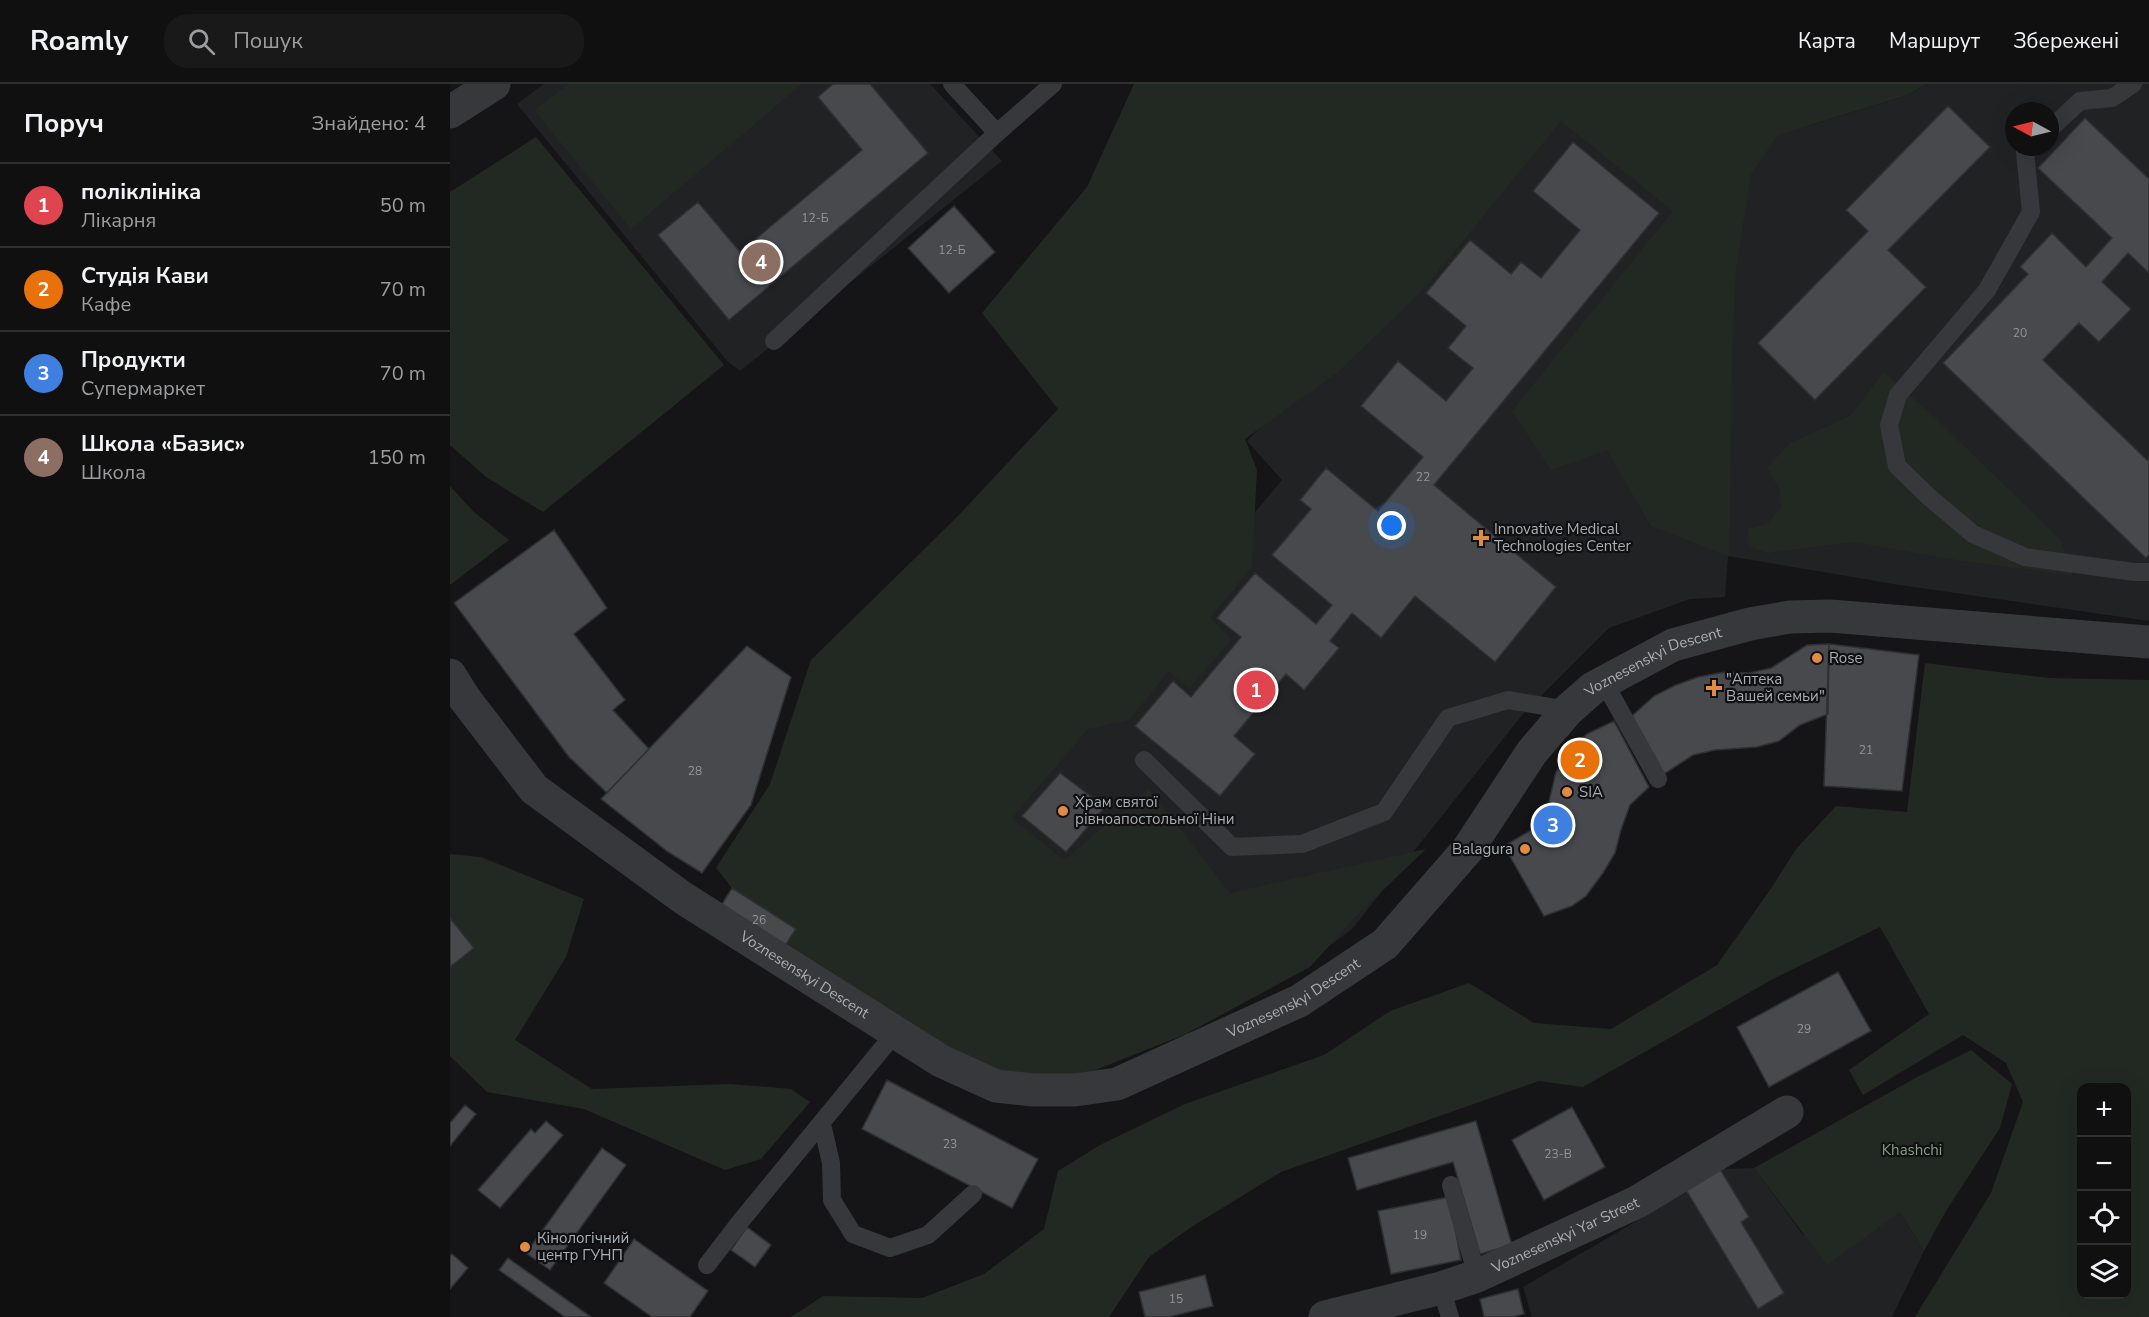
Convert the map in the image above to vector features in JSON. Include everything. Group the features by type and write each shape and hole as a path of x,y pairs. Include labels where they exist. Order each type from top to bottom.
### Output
{"street":[{"path":"452,106 494,84"},
{"name":"Voznesenskyi Descent","path":"450,675 465,699 534,789 683,898 941,1061 996,1086 1034,1090 1075,1090 1117,1084 1299,1001 1385,944 1468,849 1532,752 1568,710 1593,688 1673,645 1750,624 1790,617 1830,616 2149,642"},
{"name":"Voznesenskyi Yar Street","path":"1324,1317 1446,1302 1477,1276 1637,1202 1787,1112"}],"lane":[{"path":"952,84 997,133"},
{"path":"774,341 997,133 1053,84"},
{"path":"2059,121 2080,101 2112,98 2133,84"},
{"path":"2025,156 2031,212 1987,290 1898,395 1889,425 1897,466 1973,534 2025,557 2134,572 2149,572"},
{"path":"1604,682 1658,779"},
{"path":"1144,760 1232,847 1302,844 1384,812 1448,718 1508,700 1568,710"},
{"path":"707,1265 895,1033"},
{"path":"822,1124 831,1163 832,1200 853,1234 890,1248 928,1235 973,1194"},
{"path":"1451,1185 1477,1276"}],"shaded area":[{"path":"544,84 930,84 1002,161 740,371 728,362 517,104"},
{"name":"Innovative Medical Technologies Center","path":"1548,84 1808,126 1908,95 1927,84 2149,84 2149,621 1900,585 1728,556 1725,597 1690,599 1609,628 1523,714 1352,929 1305,964 962,830 1148,640 1282,480 1247,441 1398,289"},
{"path":"1754,1168 1803,1235 1900,1212 1924,1251 1892,1317 1532,1317 1523,1287 1720,1169"}],"green space":[{"path":"569,84 802,84 631,229 534,110"},
{"path":"1134,84 1927,84 1908,95 1778,135 1751,174 1736,270 1732,355 1729,556 1651,526 1607,450 1551,470 1512,411 1673,211 1561,121 1422,291 1338,372 1245,439 1257,470 1252,567 1210,618 1232,639 1190,688 1168,672 1129,720 1088,729 1012,818 1064,860 1149,789 1230,893 1426,849 1356,916 1310,967 1186,1034 1083,1075 1038,1079 997,1071 922,1036 785,946 795,930 732,888 716,868 770,784 811,660 957,517 1058,409 982,313 1087,187"},
{"path":"536,137 724,365 543,512 486,477 450,445 450,192"},
{"path":"1884,372 2061,540 2072,575 1963,561 1852,542 1768,553 1749,547 1748,529 1767,524 1782,507 1779,489 1767,468 1790,443 1850,416"},
{"path":"450,486 474,512 509,540 450,585"},
{"path":"1925,663 2049,678 2149,680 2149,1317 1915,1317 1991,1193 2023,1102 2006,1063 1963,1035 1863,1095 1849,1070 1929,1014 1880,927 1773,979 1583,1087 1539,1081 1281,1172 1193,1226 1149,1257 1109,1317 791,1317 823,1296 922,1298 984,1274 1044,1229 1058,1171 1100,1145 1185,1104 1324,1055 1390,1011 1469,983 1534,1023 1611,1029 1717,965 1796,849 1836,806 1907,812"},
{"path":"450,854 481,857 584,899 566,957 515,1040 592,1089 730,1084 791,1089 810,1102 761,1159 725,1170 584,1109 487,1092 450,1056"},
{"name":"Khashchi","path":"1971,1050 2012,1084 2000,1128 1946,1211 1924,1251 1900,1212 1827,1265 1754,1168 1919,1076"}],"building":[{"path":"833,84 870,84 928,153 729,320 658,235 698,202 740,252 862,150 818,97"},
{"path":"1948,106 1990,147 1888,250 1926,287 1815,400 1758,343 1868,231 1846,210"},
{"path":"2085,118 2149,179 2149,273 2128,253 2102,282 2131,309 2099,342 2079,323 2043,360 2147,460 2149,458 2149,555 2146,558 1943,363 2028,274 2020,267 2052,233 2086,267 2112,238 2038,168 2049,156 2059,156 2059,146"},
{"path":"1573,142 1659,213 1434,485 1556,587 1495,662 1415,596 1381,638 1352,613 1330,641 1339,648 1304,690 1286,674 1234,736 1255,754 1220,796 1135,726 1173,681 1191,697 1241,637 1217,618 1255,573 1316,624 1332,605 1272,555 1311,509 1300,500 1326,468 1378,511 1423,457 1361,406 1398,361 1446,401 1473,368 1448,348 1466,326 1426,293 1470,240 1511,274 1521,262 1541,278 1580,230 1533,191"},
{"path":"954,206 995,252 949,293 908,248"},
{"path":"554,530 607,608 574,634 625,700 613,710 649,749 607,793 569,757 454,603"},
{"path":"1829,644 1828,714 1800,725 1779,741 1757,747 1715,750 1693,755 1664,774 1632,716 1654,696 1698,677 1725,672 1749,673 1771,668 1807,645"},
{"path":"1829,644 1919,655 1902,791 1824,786"},
{"path":"747,646 791,677 751,805 702,873 668,852 601,799"},
{"path":"1614,721 1649,787 1630,805 1615,853 1586,896 1572,906 1544,916 1504,846 1533,829 1546,814 1556,772 1571,748 1587,734"},
{"name":"Храм святої рівноапостольної Ніни","path":"1060,773 1105,807 1066,852 1022,816"},
{"path":"732,888 796,929 782,950 719,909"},
{"path":"450,918 474,948 450,967"},
{"path":"1838,972 1871,1031 1769,1087 1737,1027"},
{"path":"887,1080 1038,1159 1012,1208 862,1129"},
{"path":"465,1105 476,1114 450,1146 450,1123"},
{"path":"1572,1107 1605,1167 1544,1200 1512,1140"},
{"path":"546,1121 563,1135 500,1208 478,1190 531,1129 535,1133"},
{"path":"1476,1121 1512,1245 1480,1254 1453,1162 1357,1190 1348,1158"},
{"path":"602,1148 626,1165 550,1270 526,1253"},
{"path":"1720,1169 1749,1217 1741,1222 1784,1293 1758,1309 1686,1190"},
{"path":"1449,1197 1461,1260 1391,1274 1378,1211"},
{"path":"747,1227 771,1245 755,1267 731,1250"},
{"path":"634,1239 708,1291 690,1317 652,1317 604,1283"},
{"path":"452,1254 468,1268 450,1289 450,1256"},
{"path":"508,1258 591,1317 565,1317 499,1270"},
{"path":"1205,1275 1213,1306 1169,1317 1145,1317 1139,1292"},
{"path":"1518,1289 1524,1314 1512,1317 1484,1317 1480,1299"}],"place":[{"name":"Школа «Базис»","path":"761,262"},
{"name":"Innovative Medical Technologies Center","path":"1481,538"},
{"name":"Rose","path":"1817,658"},
{"name":"\"Аптека Вашей семьи\"","path":"1714,688"},
{"name":"поліклініка","path":"1256,690"},
{"name":"Студія Кави","path":"1580,760"},
{"name":"SIA","path":"1567,792"},
{"name":"Храм святої рівноапостольної Ніни","path":"1063,811"},
{"name":"Продукти","path":"1553,825"},
{"name":"Balagura","path":"1525,849"},
{"name":"Кінологічний центр ГУНП","path":"525,1247"}]}
